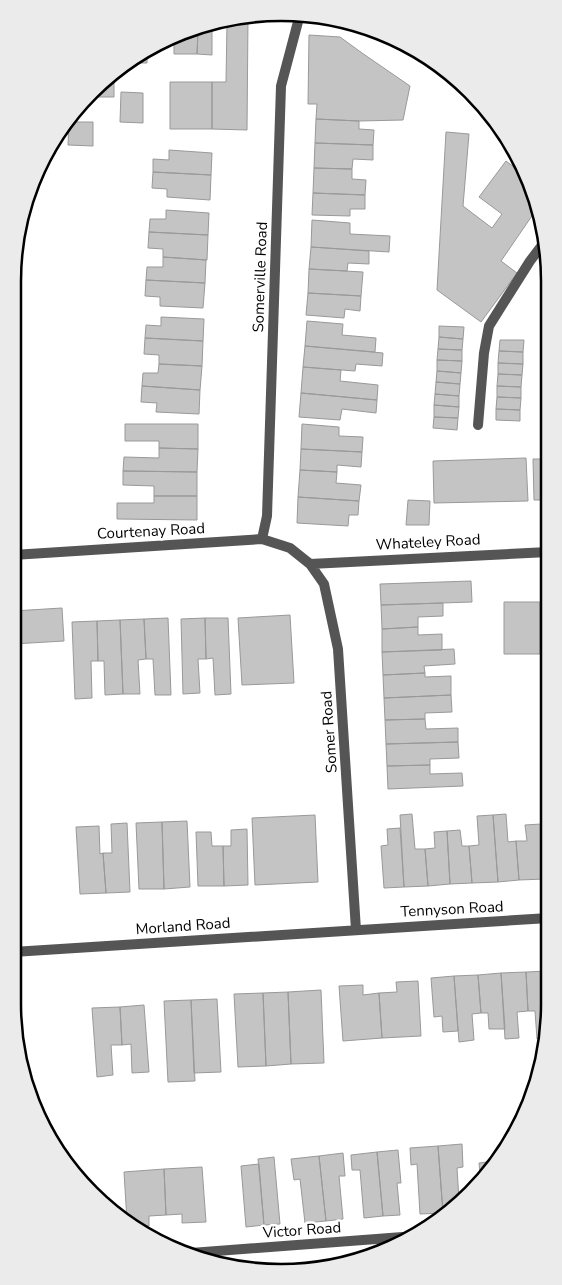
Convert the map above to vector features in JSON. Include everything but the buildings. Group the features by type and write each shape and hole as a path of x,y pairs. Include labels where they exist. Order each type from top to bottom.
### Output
{"street":[{"name":"Somerville Road","path":"262,539 267,516 281,86 298,22"},
{"path":"478,425 484,353 489,326 539,249"},
{"name":"Courtenay Road","path":"21,553 262,539 290,548"},
{"name":"Somer Road","path":"290,548 310,564 324,584 338,649 356,930"},
{"name":"Whateley Road","path":"310,564 541,552"},
{"name":"Tennyson Road","path":"356,930 541,918"},
{"name":"Morland Road","path":"21,951 356,930"},
{"name":"Victor Road","path":"204,1252 395,1238"}]}
